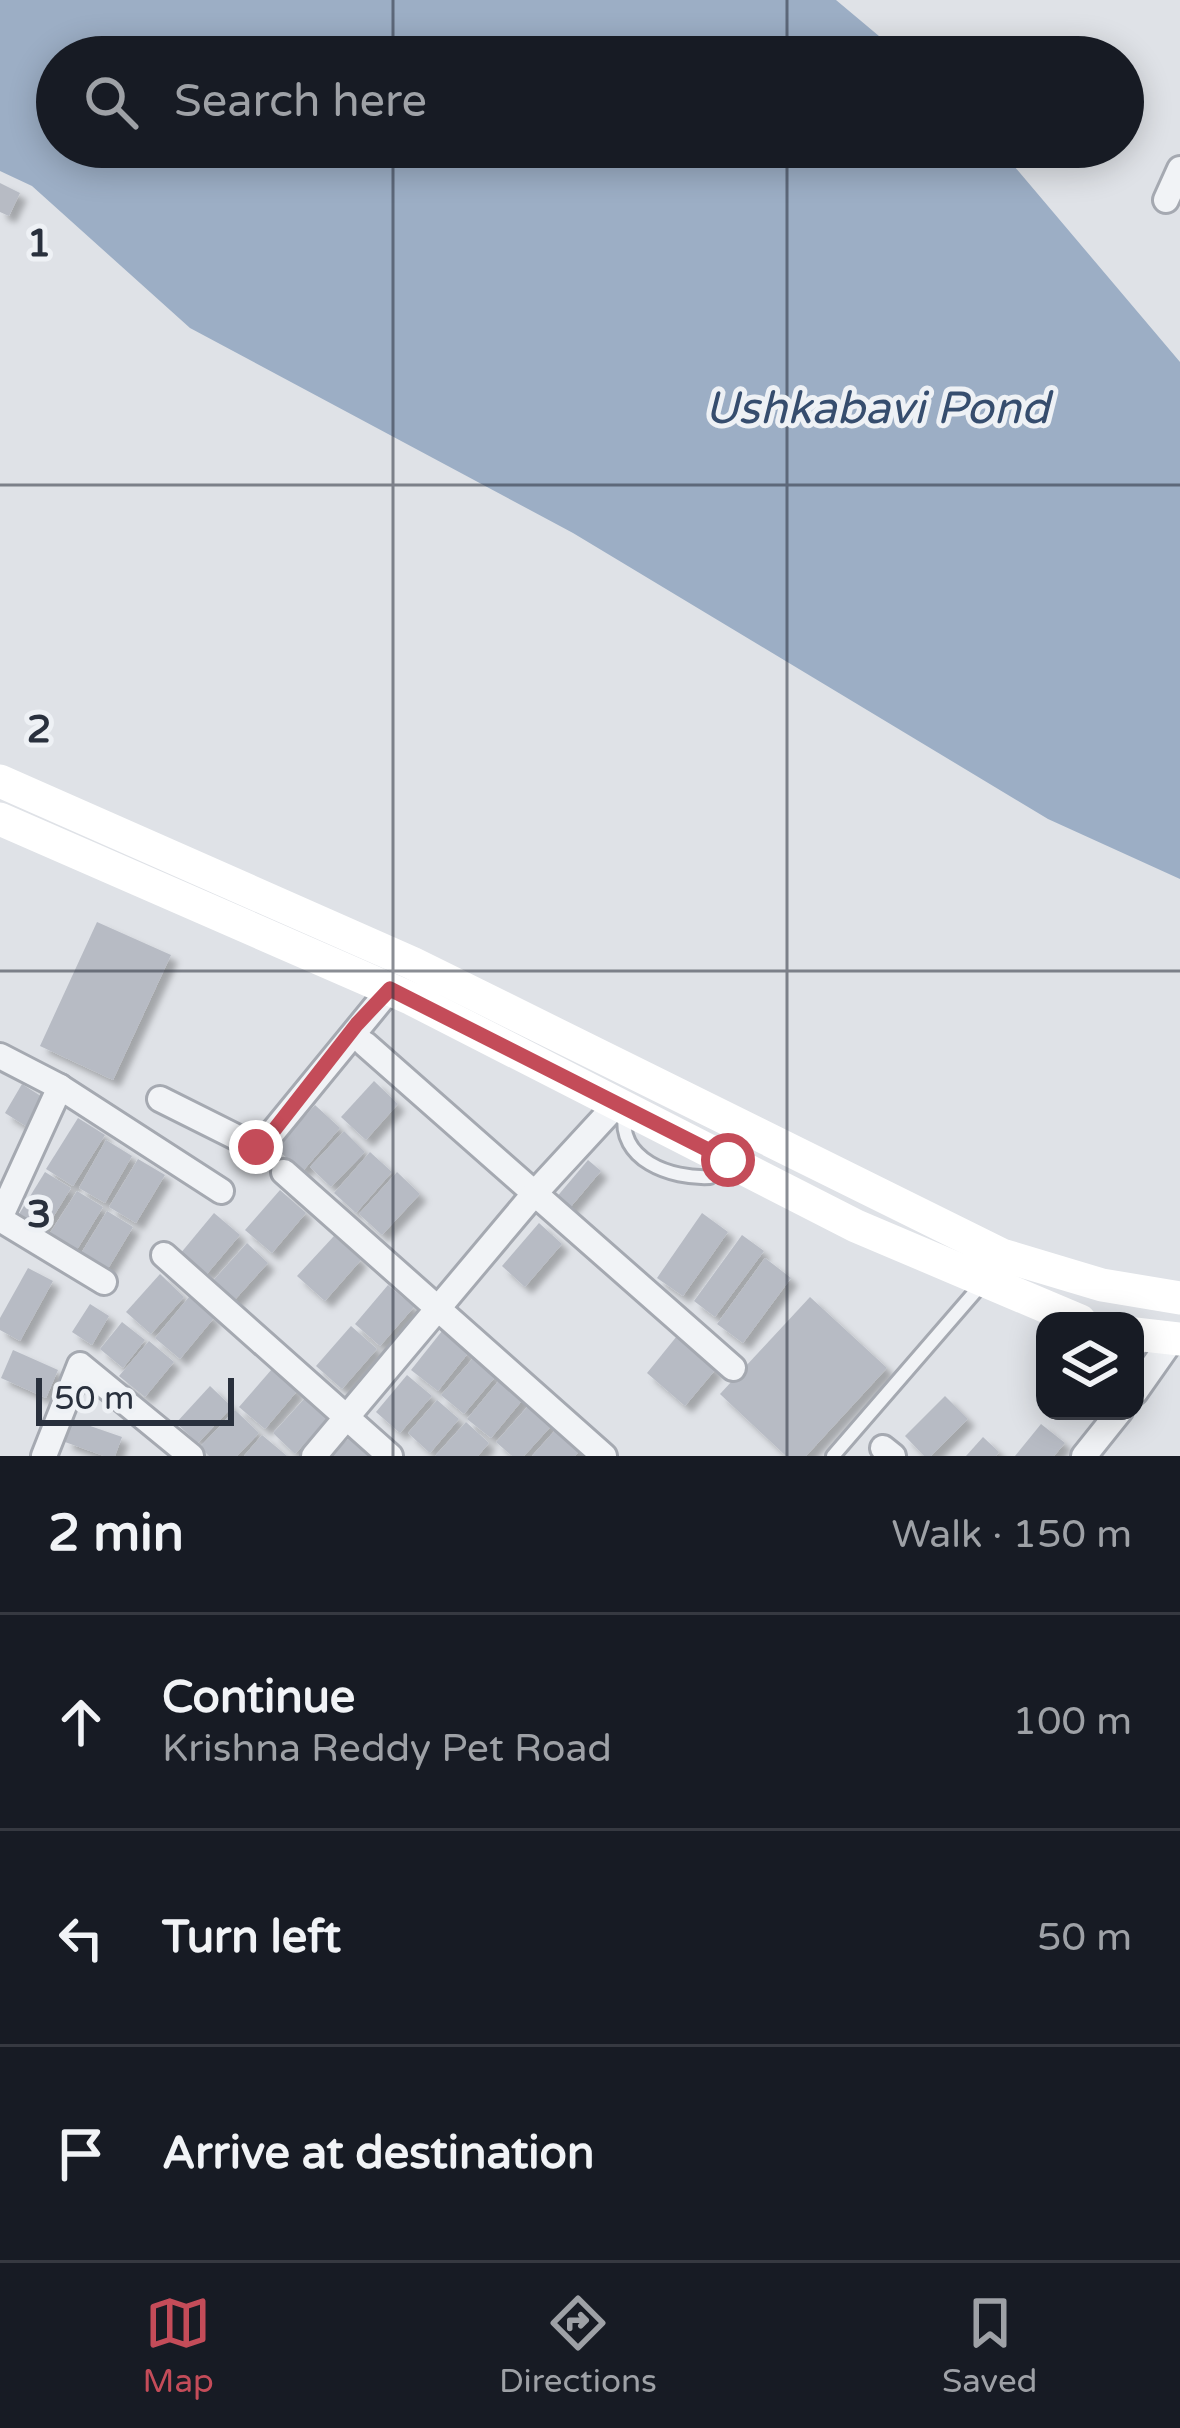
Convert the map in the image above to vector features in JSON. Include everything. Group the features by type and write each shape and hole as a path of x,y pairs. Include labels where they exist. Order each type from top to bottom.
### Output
{"main road":[{"path":"0,781 412,963 1002,1255 1102,1285 1180,1298"},
{"path":"0,819 390,989 856,1226 1059,1312"},
{"path":"1144,1335 1177,1339"}],"street":[{"path":"1166,200 1180,169"},
{"path":"160,1100 256,1147 390,989"},
{"path":"365,1044 733,1368"},
{"path":"0,1056 60,1087 221,1191"},
{"path":"60,1087 0,1218 104,1282"},
{"path":"314,1456 534,1194 621,1106"},
{"path":"284,1172 604,1456"},
{"path":"164,1255 390,1456"},
{"path":"1144,1381 1177,1339"},
{"path":"44,1456 80,1365 191,1456"},
{"path":"1084,1456 1113,1420"}],"lane":[{"path":"833,1456 986,1280"}],"water":[{"name":"Ushkabavi Pond","path":"0,0 836,0 879,36 36,36 36,168 1016,168 1180,362 1180,879 1048,819 573,533 190,328 32,186 0,171"}],"building":[{"path":"0,183 20,193 9,216 0,212"},
{"path":"97,922 171,955 113,1080 40,1046"},
{"path":"374,1081 398,1104 366,1140 341,1117"},
{"path":"22,1084 50,1102 32,1130 5,1113"},
{"path":"315,1105 340,1128 302,1172 276,1148"},
{"path":"78,1118 105,1135 73,1186 46,1169"},
{"path":"344,1131 365,1152 331,1187 310,1167"},
{"path":"106,1140 132,1156 105,1203 79,1188"},
{"path":"370,1152 392,1172 356,1213 334,1193"},
{"path":"138,1159 165,1175 136,1223 109,1207"},
{"path":"588,1160 601,1171 568,1210 555,1199"},
{"path":"45,1172 71,1188 42,1235 16,1219"},
{"path":"397,1172 420,1194 382,1235 359,1214"},
{"path":"280,1190 306,1213 272,1253 245,1230"},
{"path":"77,1191 103,1207 75,1253 48,1236"},
{"path":"107,1211 133,1227 106,1272 80,1255"},
{"path":"214,1213 240,1235 206,1275 180,1254"},
{"path":"702,1213 728,1232 683,1296 657,1278"},
{"path":"539,1223 562,1244 525,1287 502,1266"},
{"path":"742,1235 764,1251 715,1317 694,1301"},
{"path":"334,1236 361,1260 325,1301 297,1276"},
{"path":"247,1243 268,1263 231,1304 209,1285"},
{"path":"765,1258 791,1278 743,1343 717,1324"},
{"path":"28,1268 53,1281 20,1341 0,1330 0,1318"},
{"path":"160,1274 184,1297 151,1334 126,1312"},
{"path":"388,1285 414,1307 380,1346 355,1324"},
{"path":"189,1297 214,1318 180,1359 155,1338"},
{"path":"810,1297 887,1368 806,1456 786,1456 720,1394"},
{"path":"90,1304 109,1316 92,1345 72,1332"},
{"path":"122,1322 145,1340 123,1368 100,1349"},
{"path":"351,1326 377,1349 342,1389 316,1366"},
{"path":"442,1331 469,1352 438,1391 411,1370"},
{"path":"677,1336 716,1369 685,1406 647,1373"},
{"path":"149,1341 174,1362 145,1397 119,1376"},
{"path":"13,1350 58,1370 46,1398 1,1378"},
{"path":"474,1357 496,1376 464,1414 441,1395"},
{"path":"272,1369 298,1390 265,1429 239,1407"},
{"path":"407,1375 432,1396 400,1433 376,1412"},
{"path":"501,1378 525,1397 491,1438 467,1419"},
{"path":"210,1386 232,1407 198,1443 176,1423"},
{"path":"945,1396 968,1419 931,1456 924,1456 905,1436"},
{"path":"305,1398 328,1418 295,1454 273,1433"},
{"path":"437,1400 459,1419 430,1453 408,1433"},
{"path":"530,1404 553,1424 524,1456 512,1456 496,1442"},
{"path":"235,1410 259,1433 237,1456 209,1456 200,1447"},
{"path":"73,1420 122,1437 115,1456 65,1442"},
{"path":"466,1422 489,1443 478,1456 435,1456"},
{"path":"1041,1424 1065,1443 1054,1456 1015,1456"},
{"path":"559,1426 583,1447 575,1456 532,1456"},
{"path":"262,1435 287,1456 244,1456"},
{"path":"352,1435 373,1456 331,1456"},
{"path":"983,1437 999,1452 996,1456 966,1456"}],"route":[{"path":"256,1147 390,989 728,1160"}]}
